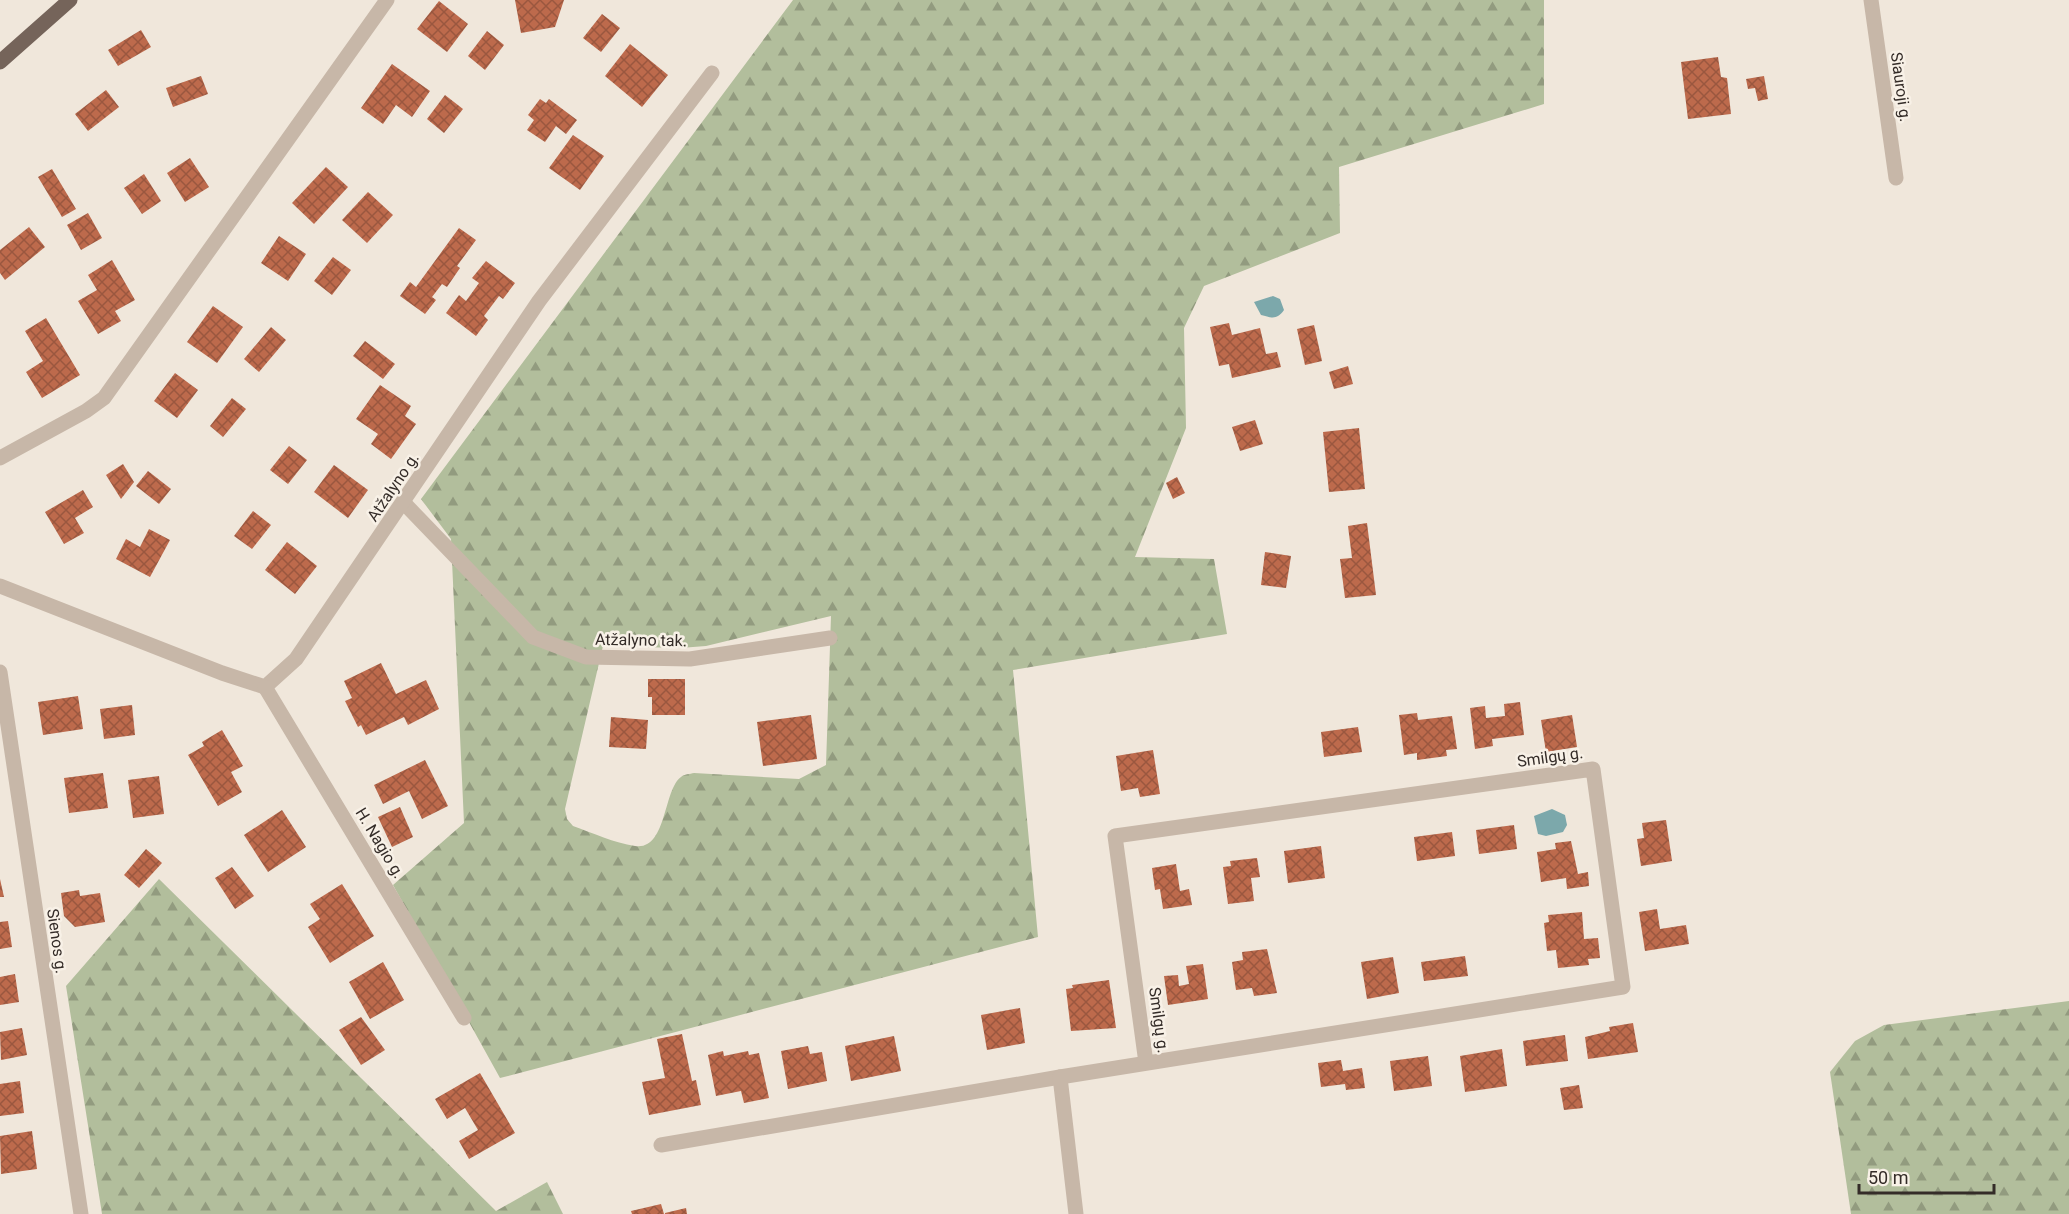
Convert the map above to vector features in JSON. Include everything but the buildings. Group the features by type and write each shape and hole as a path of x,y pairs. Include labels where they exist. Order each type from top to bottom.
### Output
{"main road":[{"path":"0,62 70,0"}],"street":[{"path":"0,458 86,411 104,398 387,0"},
{"name":"Siauroji g.","path":"1870,0 1896,178"},
{"name":"Atžalyno g.","path":"266,687 296,659 539,301 712,73"},
{"name":"Atžalyno tak.","path":"404,503 533,637 585,657 690,659 830,638"},
{"path":"0,586 222,673 266,687"},
{"name":"Sienos g.","path":"0,672 81,1214"},
{"name":"H. Nagio g.","path":"266,687 464,1018"},
{"name":"Smilgų g.","path":"661,1145 1060,1077 1146,1064 1623,987 1593,769 1115,836 1146,1064"},
{"path":"1060,1077 1076,1214"}],"green space":[{"path":"793,0 1544,0 1544,104 1339,167 1340,233 1204,286 1184,328 1186,428 1135,557 1214,559 1227,634 1013,670 1038,937 500,1078 393,885 464,823 451,539 421,499","holes":["831,616 826,765 799,779 694,773 684,775 675,784 659,830 645,845 619,843 573,826 567,819 565,809 603,646 680,648 706,646"]},
{"path":"159,879 496,1211 547,1182 563,1214 102,1214 66,986"},
{"path":"2069,1001 2069,1214 1851,1214 1830,1072 1855,1041 1884,1025"}],"water":[{"path":"1273,296 1280,299 1284,310 1274,317 1261,315 1254,302"},
{"path":"1552,809 1565,815 1567,825 1563,832 1546,836 1538,834 1534,816"}]}
